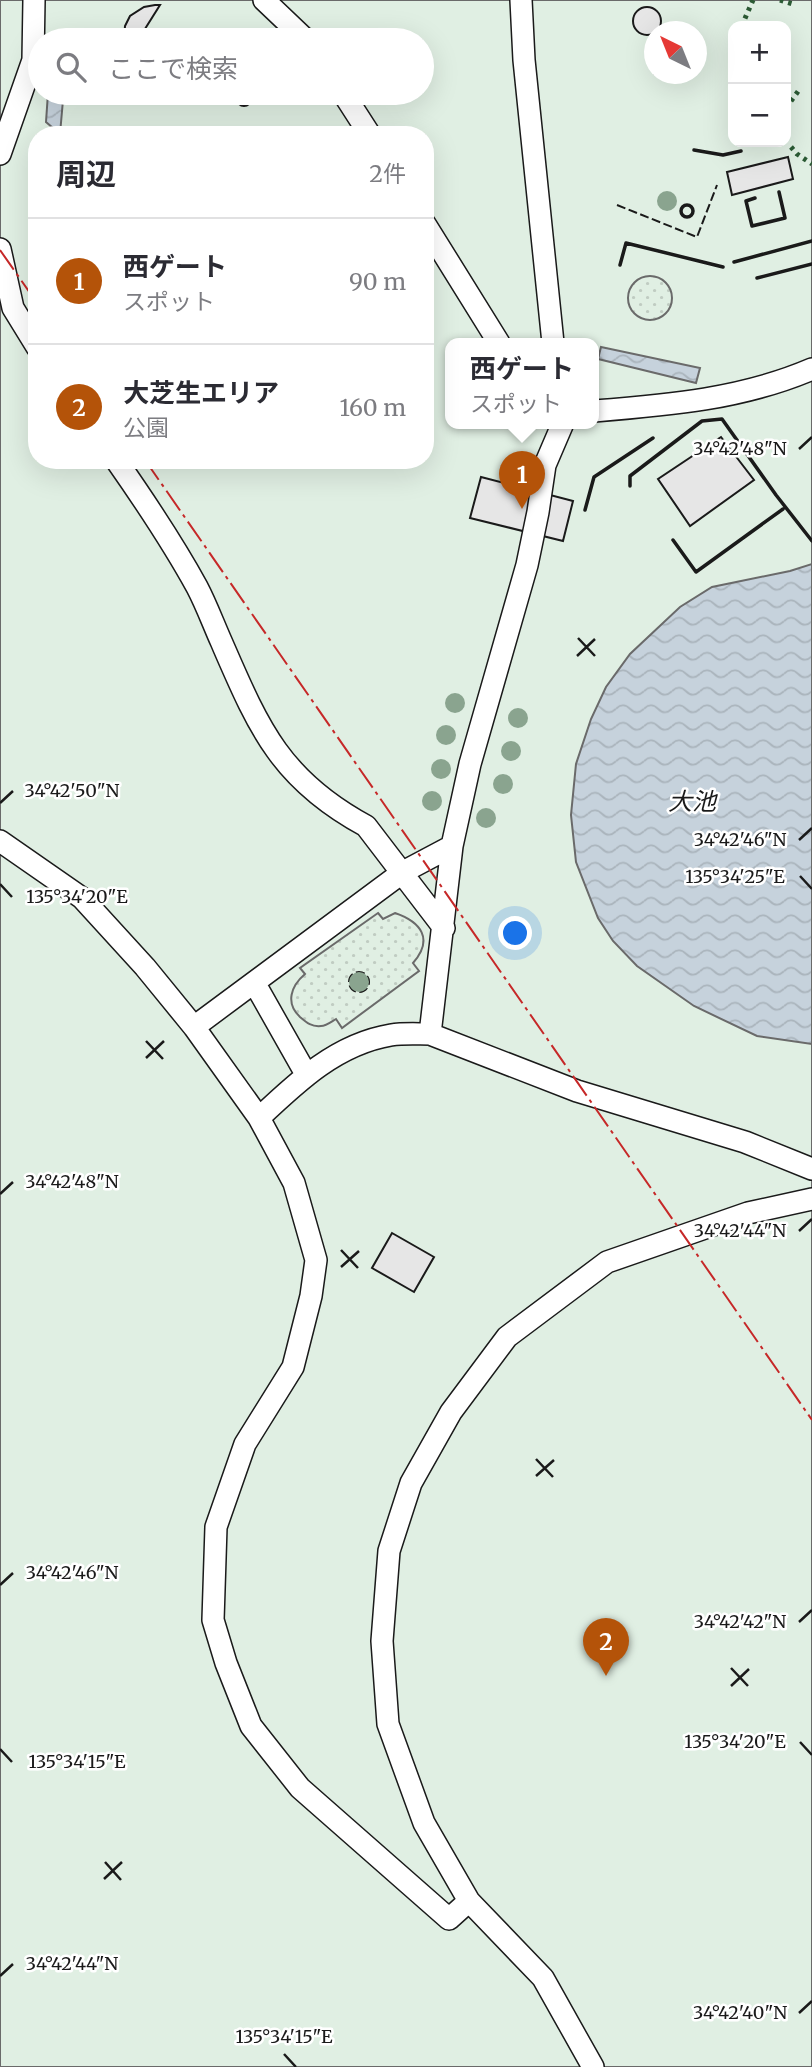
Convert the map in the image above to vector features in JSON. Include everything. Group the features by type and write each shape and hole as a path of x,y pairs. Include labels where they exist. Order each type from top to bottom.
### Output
{"street":[{"path":"34,0 34,28"},
{"path":"264,0 293,28"},
{"path":"522,0 524,60 552,338"},
{"path":"0,154 28,74"},
{"path":"350,105 363,126"},
{"path":"434,238 496,338"},
{"path":"0,248 13,308 28,332"},
{"path":"599,411 715,399 755,389 812,369"},
{"path":"430,1034 452,846 470,764 527,565 545,465 560,429"},
{"path":"122,469 197,588 250,707 271,744 283,761 313,791 366,826 444,928"},
{"path":"0,841 82,898 145,967 194,1027 259,1118 294,1183 316,1259 311,1296 293,1367 245,1444 216,1527 213,1619 226,1662 251,1726 300,1788 449,1919 469,1901"},
{"path":"194,1027 256,984 403,872 452,846"},
{"path":"256,984 306,1074"},
{"path":"259,1118 306,1074 353,1045 392,1035 430,1034 578,1091 745,1142 812,1170"},
{"path":"593,2067 543,1978 469,1901 424,1823 388,1724 382,1641 389,1551 411,1483 451,1412 507,1337 607,1262 748,1213 812,1199"}],"green space":[{"path":"0,0 812,0 812,2067 0,2067"},
{"path":"650,276 665,283 672,298 665,313 650,320 635,313 628,298 635,283"},
{"path":"378,913 383,919 395,913 418,926 422,932 423,946 413,963 419,971 342,1028 336,1019 323,1026 307,1023 295,1012 291,1000 293,989 305,974 300,968"}],"water":[{"path":"47,105 63,105 61,126 51,126 46,122"},
{"path":"601,347 700,368 696,383 599,359"},
{"name":"大池","path":"812,564 812,1044 757,1036 694,1006 637,966 613,941 598,918 576,862 571,815 576,764 591,719 606,687 630,654 680,607 712,587"}],"building":[{"path":"160,5 146,28 125,28 130,16 144,7"},
{"path":"642,8 652,8 661,21 644,21 644,34 634,26 634,16"},
{"path":"788,157 793,179 732,195 727,172"},
{"path":"721,437 754,480 690,526 658,479"},
{"path":"481,477 573,501 563,541 470,518"},
{"path":"392,1233 434,1257 414,1292 372,1268"}],"hedge":[{"path":"744,21 753,0"},
{"path":"780,0 793,4"},
{"path":"791,101 799,90"},
{"path":"791,147 812,164"}],"fence":[{"path":"617,205 697,237 717,185"},
{"path":"359,972 366,975 369,982 366,989 359,992 352,989 349,982 352,975 359,972"}],"wall":[{"path":"694,150 723,155 741,151"},
{"path":"755,198 746,201 752,226 785,218 779,192"},
{"path":"662,196 672,196 673,201 672,206 662,206 662,196"},
{"path":"682,206 692,206 693,211 692,216 682,216 682,206"},
{"path":"734,262 812,241"},
{"path":"620,265 626,243 723,267"},
{"path":"757,278 812,264"},
{"path":"630,486 630,476 702,421 722,419 812,541"},
{"path":"585,510 594,477 653,438"},
{"path":"673,540 696,572 783,509"}],"power":[{"path":"0,250 28,290"},
{"path":"151,469 812,1420"}],"place":[{"name":"西ゲート","path":"522,509"},
{"name":"大芝生エリア","path":"606,1676"}]}
